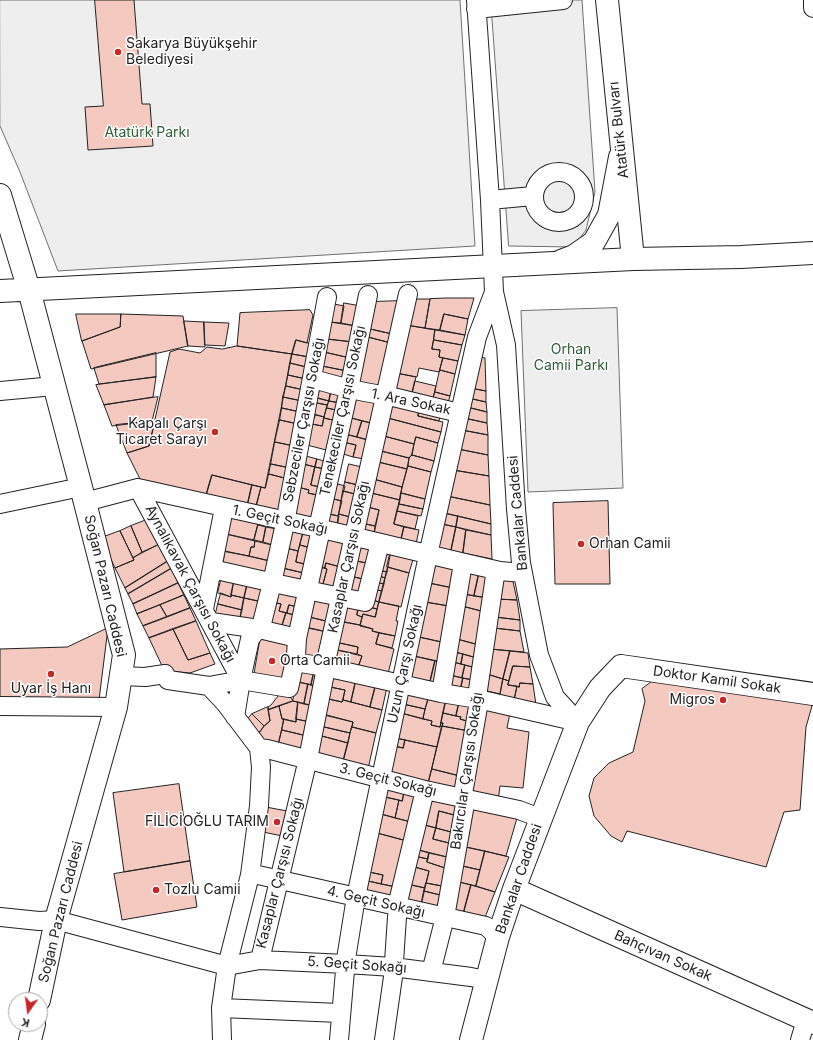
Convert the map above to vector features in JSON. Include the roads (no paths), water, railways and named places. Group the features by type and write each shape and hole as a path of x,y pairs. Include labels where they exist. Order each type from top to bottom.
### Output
{"main road":[{"name":"Atatürk Bulvarı","path":"607,0 621,153 633,259"},
{"path":"557,264 574,256 594,242 609,215 621,153"},
{"name":"Soğan Pazarı Caddesi","path":"0,195 29,290 124,655 116,707 56,920 41,992"},
{"path":"0,291 633,259 741,257 813,253"},
{"name":"Bankalar Caddesi","path":"471,1040 498,937 514,889 578,722 600,688 621,666"},
{"name":"Doktor Kamil Sokak","path":"621,666 813,694"},
{"name":"Bahçıvan Sokak","path":"514,889 807,1027"}],"street":[{"path":"476,4 563,0"},
{"path":"813,0 813,8"},
{"name":"Bankalar Caddesi","path":"476,4 490,200 494,292 506,345 516,509 521,563 538,655 555,697 578,722"},
{"path":"490,200 533,196"},
{"name":"Uzun Çarşı Sokağı","path":"339,1040 340,1013 356,897 428,554 476,337 494,292"},
{"name":"Kasaplar Çarşısı Sokağı","path":"260,960 308,759 340,597 408,294"},
{"name":"Tenekeciler Çarşısı Sokağı","path":"241,680 290,688 295,662 297,638 368,295"},
{"name":"Sebzeciler Çarşısı Sokağı","path":"235,717 250,639 262,623 272,583 327,297"},
{"name":"1. Ara Sokak","path":"317,380 349,389 459,413"},
{"path":"0,391 54,386"},
{"name":"1. Geçit Sokağı","path":"0,504 138,488 320,528 500,571 523,573"},
{"name":"Aynalıkavak Çarşısı Sokağı","path":"138,488 208,615 241,680"},
{"path":"224,508 212,569 208,615 297,638"},
{"path":"212,569 365,602 380,543"},
{"path":"441,693 462,568 465,563"},
{"name":"Bakırcılar Çarşısı Sokağı","path":"431,972 446,917 464,804 463,794 478,707 478,690 495,576 500,571"},
{"path":"295,662 401,683 441,693 478,699 578,722"},
{"path":"121,676 145,677 164,674 168,680 209,686 241,680"},
{"path":"209,686 225,703 259,748 261,767 259,806 250,875 227,966 221,1008 222,1040"},
{"path":"0,706 116,707"},
{"name":"3. Geçit Sokağı","path":"259,748 308,759 425,790 519,810 540,818"},
{"path":"384,1040 393,977 398,907 425,790"},
{"name":"4. Geçit Sokağı","path":"250,875 258,875 486,926 498,937"},
{"path":"0,917 39,921 56,920 227,966"},
{"name":"5. Geçit Sokağı","path":"227,966 260,960 393,966 486,980"},
{"path":"221,1008 340,1013"}],"place":[{"name":"Sakarya Büyükşehir Belediyesi","path":"118,52"},
{"name":"Kapalı Çarşı Ticaret Sarayı","path":"215,432"},
{"name":"Orhan Camii","path":"581,544"},
{"name":"Orta Camii","path":"272,661"},
{"name":"Uyar İş Hanı","path":"51,674"},
{"name":"Migros","path":"723,700"},
{"name":"FİLİCİOĞLU TARIM","path":"277,822"},
{"name":"Tozlu Camii","path":"156,890"}],"park label":[{"name":"Atatürk Parkı","path":"147,133"},
{"name":"Orhan Camii Parkı","path":"571,358"}]}
